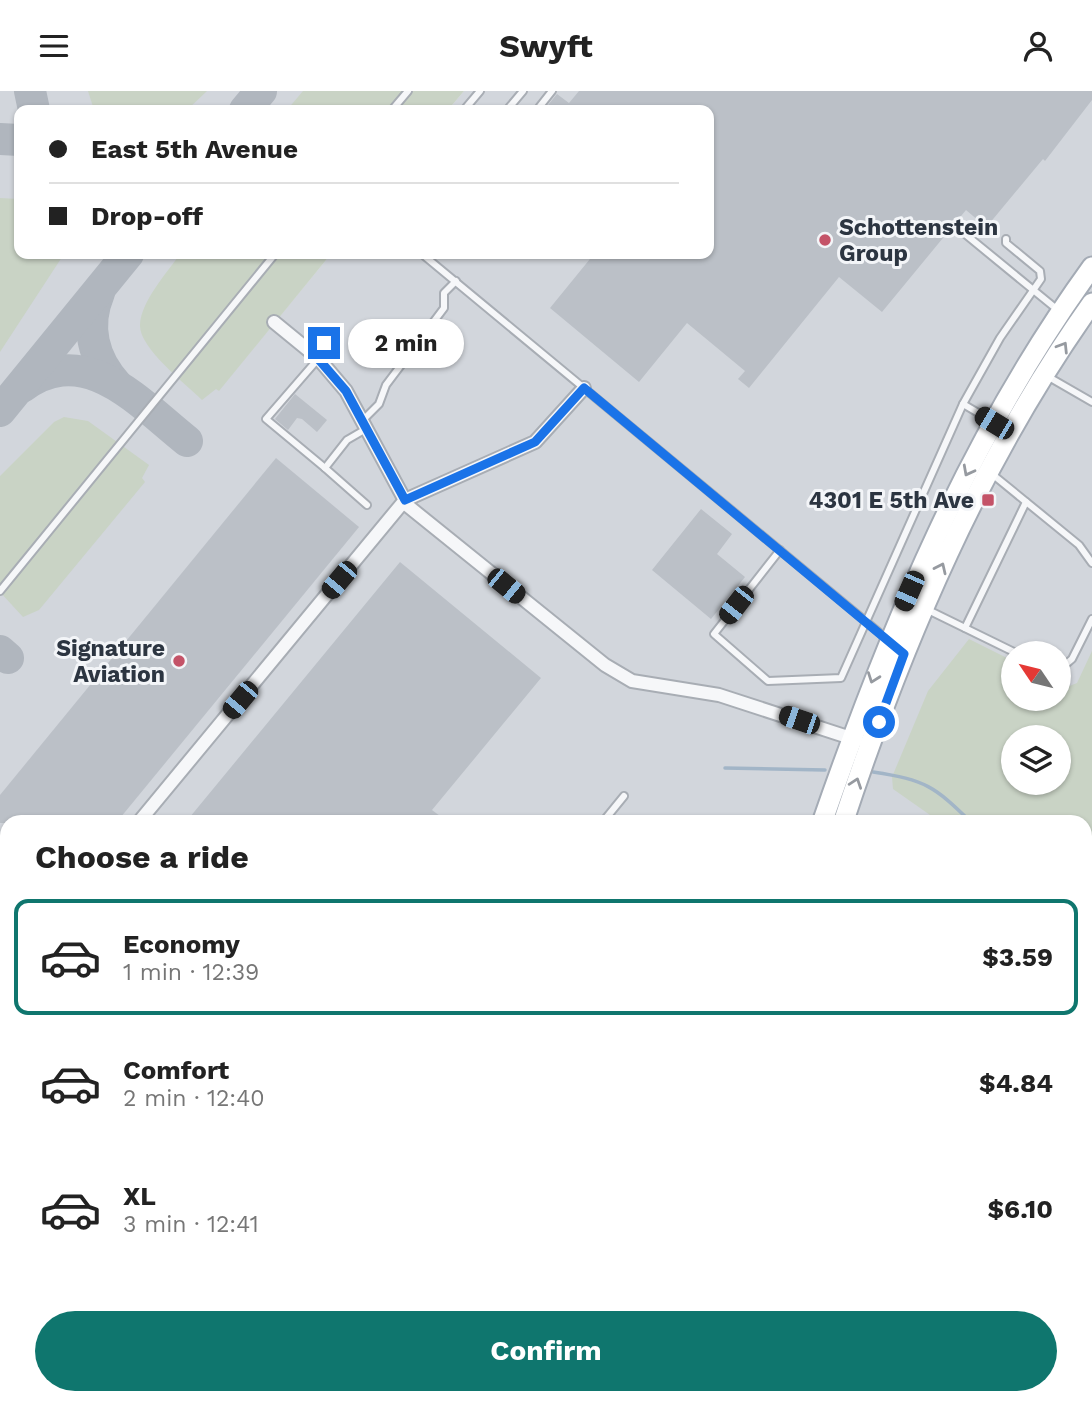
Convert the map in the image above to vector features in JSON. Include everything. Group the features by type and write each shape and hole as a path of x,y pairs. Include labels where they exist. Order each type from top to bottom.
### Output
{"main road":[{"path":"845,815 888,640 940,526 994,423 1060,312 1092,267"},
{"path":"826,815 990,472 1046,375 1092,303"}],"street":[{"path":"274,322 316,356 346,391 405,500 605,665 632,681 719,695 861,742"},
{"path":"145,815 405,500 535,442 584,388"}],"lane":[{"path":"396,105 408,91"},
{"path":"468,105 480,91"},
{"path":"511,105 523,91"},
{"path":"541,105 552,91"},
{"path":"964,235 1060,312"},
{"path":"780,550 714,634 768,681 841,678 864,620 963,404 1000,338 1041,279 1040,271 1006,243 1006,239"},
{"path":"0,591 271,259"},
{"path":"428,259 904,654"},
{"path":"324,468 364,425 379,404 386,385 444,309 444,293 456,282"},
{"path":"334,332 266,419 367,505"},
{"path":"1028,364 1092,402"},
{"path":"963,404 994,423"},
{"path":"990,472 1079,545 1092,563"},
{"path":"965,628 1026,502"},
{"path":"924,608 1001,646"},
{"path":"1071,660 1092,619"},
{"path":"609,815 624,796"}],"shaded area":[{"path":"0,91 432,91 420,105 14,105 14,259 296,259 219,390 327,259 714,259 714,105 452,105 464,91 1092,91 1092,815 0,815"}],"green space":[{"path":"88,91 207,91 192,105 92,105"},
{"path":"303,91 464,91 452,105 291,105"},
{"path":"0,198 14,199 14,259 61,259 0,352"},
{"path":"176,259 327,259 219,391 216,389 202,400 155,355 142,334 141,316 162,278"},
{"path":"64,417 88,421 149,465 142,478 145,482 39,610 23,617 0,592 0,476 54,422"},
{"path":"969,639 1001,655 1001,711 1071,711 1071,685 1077,683 1092,651 1092,815 930,815 893,789 892,777 928,691"}],"building":[{"name":"Schottenstein Group","path":"579,91 1092,91 1092,100 1045,161 1043,159 986,227 966,210 882,312 839,277 749,388 738,379 745,371 687,323 639,382 550,308 590,259 714,259 714,105 548,105 557,94 569,103"},
{"path":"295,394 327,420 317,432 302,419 297,418 288,430 275,419"},
{"name":"Signature Aviation","path":"276,458 359,527 123,815 0,815 0,795"},
{"path":"701,509 732,534 717,554 745,577 711,619 652,570"},
{"path":"400,562 541,678 432,810 439,815 192,815"}],"waterway":[{"path":"725,768 825,770"},
{"path":"873,772 918,782 938,793 963,815"}],"taxiway":[{"path":"30,91 33,105"},
{"path":"249,105 261,91"},
{"path":"0,139 14,140"},
{"path":"0,411 124,259"},
{"path":"99,293 93,318 94,342 102,364 117,385"},
{"path":"22,387 45,374 68,370 90,373 131,395 187,441"},
{"path":"0,651 8,658"}],"place":[{"name":"Schottenstein Group","path":"825,240"},
{"name":"4301 E 5th Ave","path":"988,500"},
{"name":"Signature Aviation","path":"179,661"}],"route":[{"path":"324,343 314,354 346,391 405,500 535,442 584,388 904,654 879,722"}]}
